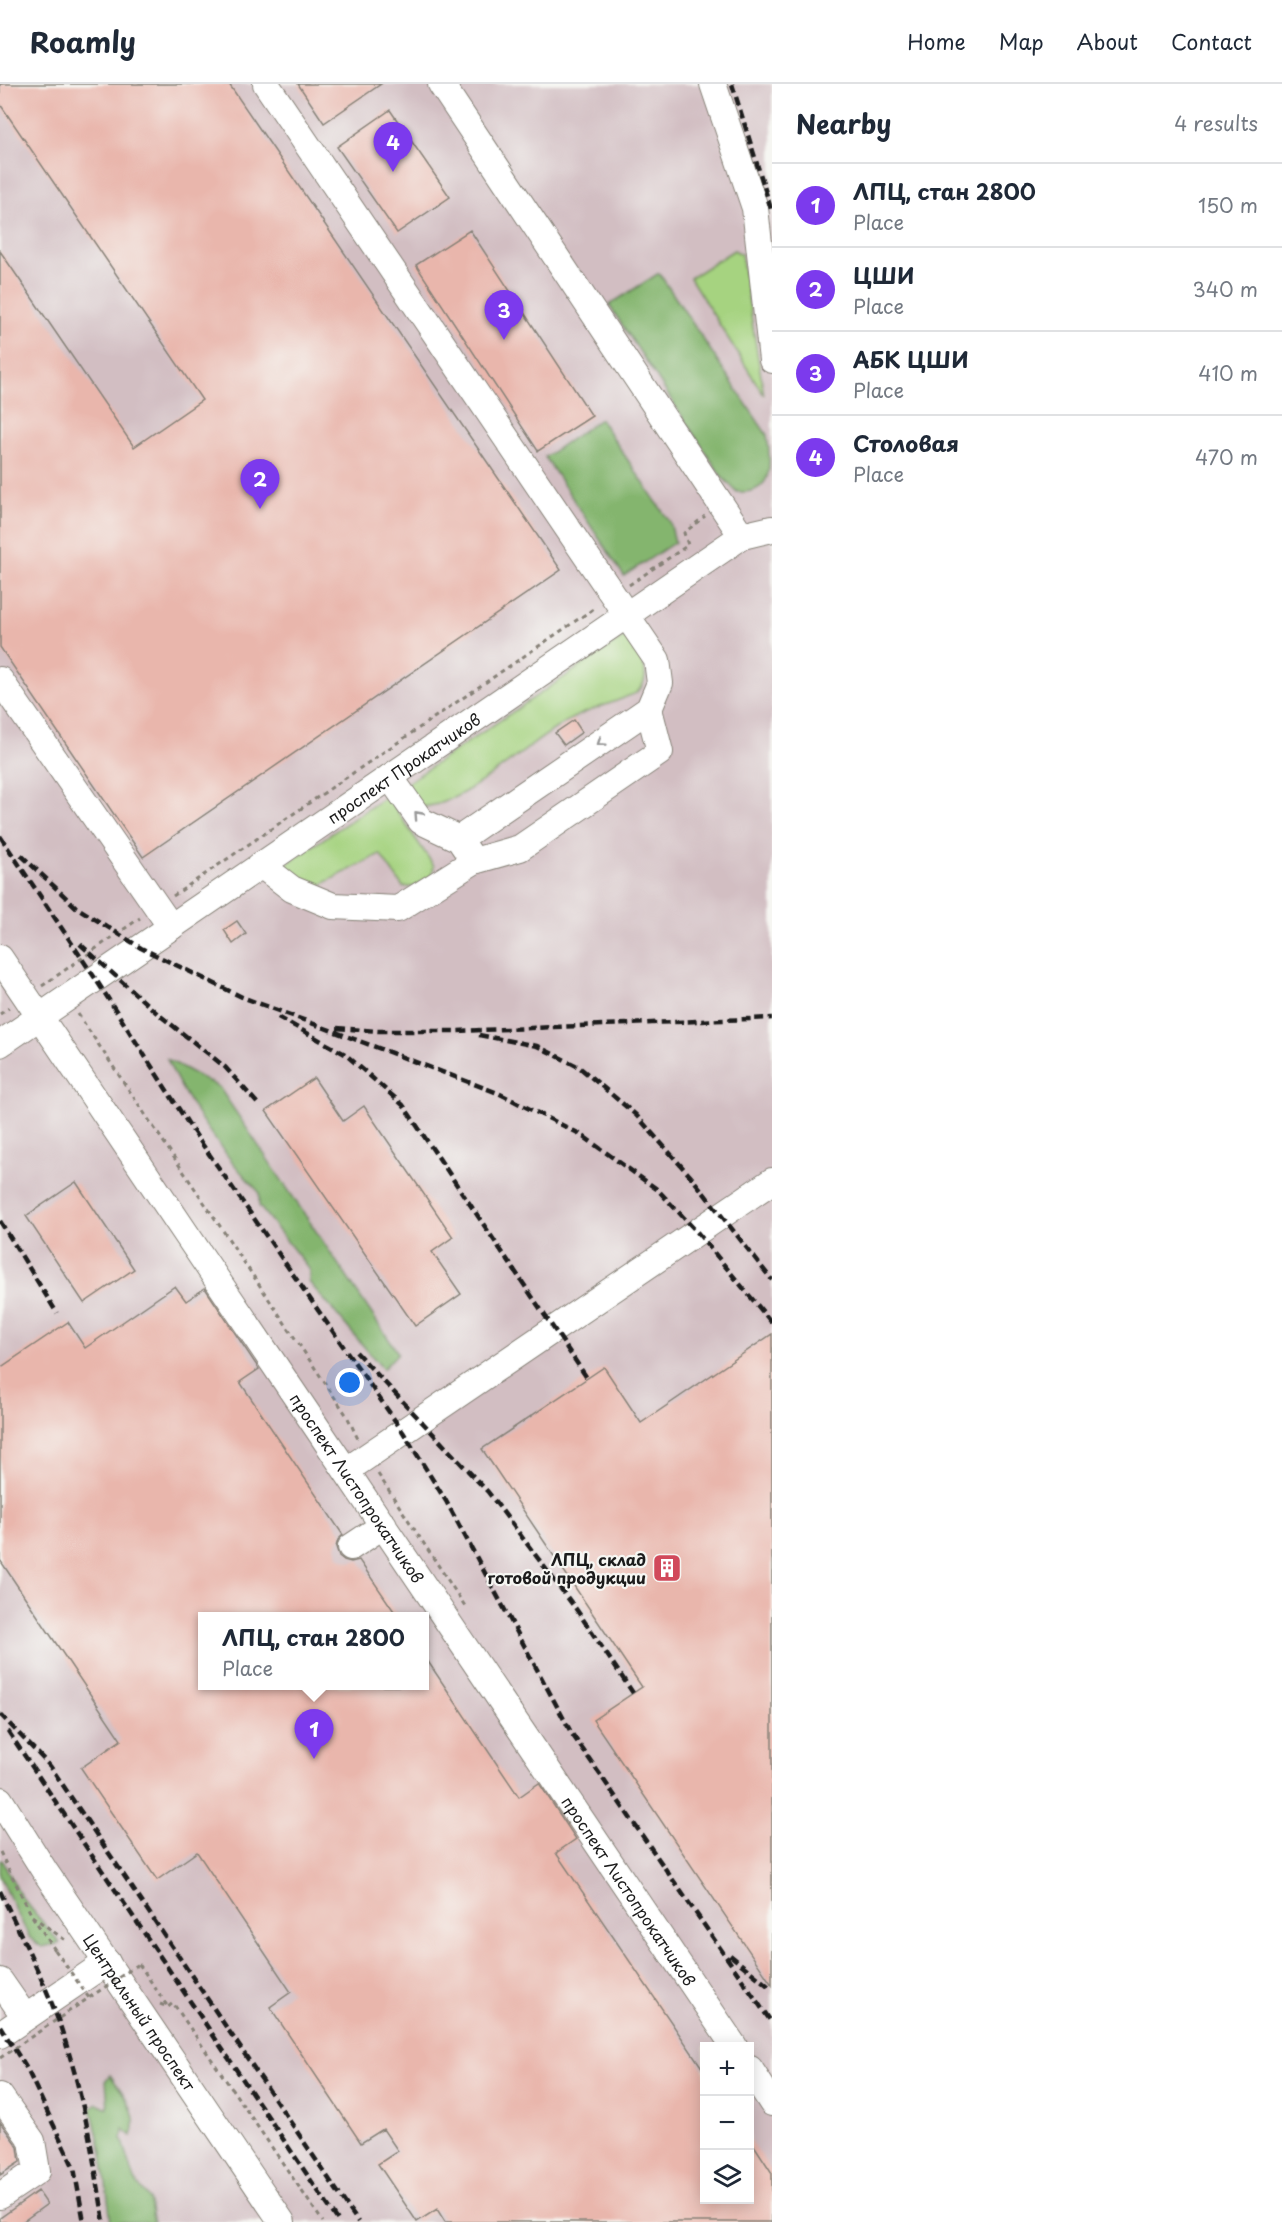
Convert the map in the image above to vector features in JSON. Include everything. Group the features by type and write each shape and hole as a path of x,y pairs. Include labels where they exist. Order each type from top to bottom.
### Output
{"street":[{"path":"266,84 657,660 660,683 649,709 459,839"},
{"path":"441,84 742,536"},
{"path":"713,84 754,208 772,360"},
{"name":"проспект Прокатчиков","path":"33,1006 67,998 164,917 261,865 390,777 621,605 742,536 772,529"},
{"path":"0,680 164,917"},
{"path":"261,865 292,889 333,906 398,909 474,861 520,848 660,752 649,709"},
{"path":"390,777 421,821 459,839 474,861"},
{"name":"проспект Листопрокатчиков","path":"0,958 357,1463 384,1525 731,2042"},
{"path":"0,1044 33,1006"},
{"path":"357,1463 772,1181"},
{"path":"351,1547 384,1525"},
{"name":"Центральный проспект","path":"0,1800 44,1870 282,2222"},
{"path":"0,2034 107,1962"},
{"path":"0,1981 25,2017"},
{"path":"754,2075 772,2103"},
{"path":"0,2096 32,2141 37,2171 0,2196"}],"path":[{"path":"0,1014 33,1006 621,605 688,545 684,533 720,503"},
{"path":"67,998 347,1416 357,1463 471,1615"},
{"path":"0,1852 32,1916 88,1998"},
{"path":"0,2058 139,1964 168,2007 173,2003 323,2222"}],"shaded area":[{"path":"0,84 772,84 772,2222 0,2222"}],"green space":[{"path":"734,250 741,254 764,395 690,278"},
{"path":"659,273 767,435 769,469 763,484 757,489 737,492 722,477 609,305"},
{"path":"600,419 670,522 675,542 624,576 545,457"},
{"path":"627,635 640,655 645,671 642,686 637,692 573,718 458,796 438,804 420,807 404,785"},
{"path":"387,796 434,866 432,875 414,887 403,887 380,854 315,888 293,879 282,867"},
{"path":"167,1059 219,1087 398,1353 383,1369 309,1282 309,1269 259,1206 259,1192 207,1129"},
{"path":"0,1860 3,1861 20,1895 60,1943 42,1947 30,1938 0,1876"},
{"path":"110,2075 125,2096 132,2112 134,2128 132,2136 123,2129 122,2138 135,2180 149,2199 154,2222 111,2222 102,2153 91,2108 97,2103 108,2108 106,2080"}],"building":[{"path":"0,84 229,84 561,570 143,857 0,647 0,251 134,447 202,400 0,104"},
{"path":"298,84 381,84 324,123"},
{"path":"390,110 450,197 397,233 337,147"},
{"path":"470,230 592,416 538,451 416,265"},
{"path":"574,720 582,732 564,745 555,733"},
{"path":"237,921 246,934 233,944 224,930"},
{"path":"314,1078 343,1121 364,1106 453,1237 432,1252 461,1294 415,1326 266,1111"},
{"path":"76,1182 134,1269 84,1303 26,1216"},
{"path":"175,1286 186,1301 205,1288 259,1369 240,1382 343,1535 336,1547 339,1556 351,1562 359,1560 395,1612 198,1612 198,1690 429,1690 429,1663 519,1797 539,1783 576,1839 556,1853 700,2065 700,2204 754,2204 754,2145 772,2173 772,2222 445,2222 437,2209 417,2222 378,2164 398,2151 383,2129 361,2143 270,2007 291,1992 197,1852 157,1880 81,1768 121,1740 0,1560 0,1368 68,1322 85,1348"},
{"name":"ЛПЦ, склад готовой продукции","path":"772,1334 772,1985 593,1720 642,1687 482,1449 604,1367 641,1423"},
{"path":"0,2122 18,2147 20,2162 0,2175"},
{"path":"38,2191 47,2204 22,2222 0,2222 0,2218"}],"railway":[{"path":"732,84 772,212"},
{"path":"0,836 193,1131 403,1432 446,1501 572,1734 772,2023"},
{"path":"21,855 76,907 141,948 242,997 498,1093 580,1134 658,1190 697,1232 772,1323"},
{"path":"80,944 158,1014 225,1067 258,1104"},
{"path":"278,1017 345,1054 403,1105 587,1378"},
{"path":"337,1028 378,1031 458,1031 772,1018"},
{"path":"479,1035 537,1046 579,1067 636,1115 692,1178 772,1280"},
{"path":"0,1221 57,1313"},
{"path":"356,1352 488,1492 576,1609 633,1693"},
{"path":"0,1714 50,1766 358,2222"},
{"path":"8,1731 339,2222"},
{"path":"0,1891 50,1999 69,2053 89,2137 104,2222"},
{"path":"730,1955 772,1989"},
{"path":"0,2026 27,2069 74,2168 84,2222"}],"place":[{"name":"Столовая","path":"393,172"},
{"name":"АБК ЦШИ","path":"504,340"},
{"name":"ЦШИ","path":"260,509"},
{"name":"ЛПЦ, склад готовой продукции","path":"667,1568"},
{"name":"ЛПЦ, стан 2800","path":"314,1759"}]}
